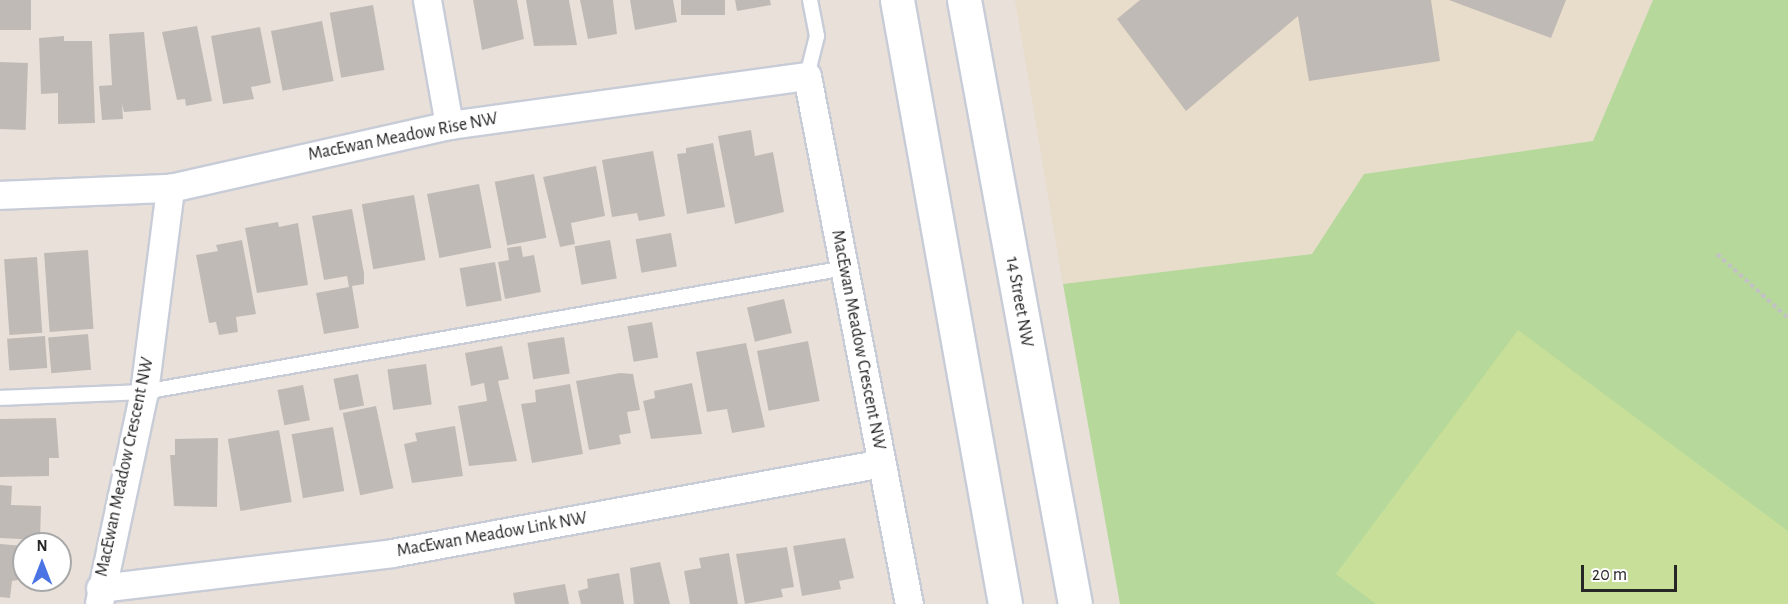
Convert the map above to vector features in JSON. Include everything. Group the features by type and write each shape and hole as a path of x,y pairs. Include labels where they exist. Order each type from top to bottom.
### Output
{"main road":[{"path":"897,0 1005,604"},
{"name":"14 Street NW","path":"964,0 1075,604"}],"street":[{"path":"427,0 449,125"},
{"name":"MacEwan Meadow Rise NW","path":"0,195 170,188 449,125 807,76"},
{"name":"MacEwan Meadow Crescent NW","path":"807,76 909,604"},
{"name":"MacEwan Meadow Crescent NW","path":"100,596 144,392 170,188"},
{"name":"MacEwan Meadow Link NW","path":"100,596 392,553 881,464"}],"lane":[{"path":"807,76 817,36 810,0"},
{"path":"0,398 144,392 845,268"}],"path":[{"path":"1717,254 1788,318"}],"shaded area":[{"path":"1015,0 1653,0 1593,141 1364,174 1312,254 1063,284"}],"green space":[{"path":"1653,0 1788,0 1788,604 1120,604 1063,284 1312,254 1364,174 1593,141"},
{"path":"1518,330 1788,531 1788,604 1376,604 1336,574"}],"building":[{"path":"0,0 31,0 31,30 0,30"},
{"path":"473,0 517,0 524,39 482,50"},
{"path":"526,0 569,0 577,45 534,46"},
{"path":"580,0 613,0 617,34 588,39"},
{"path":"630,0 673,0 677,22 635,30"},
{"path":"681,0 725,0 725,15 681,15"},
{"path":"735,0 770,0 771,5 737,11"},
{"path":"1140,0 1431,0 1440,61 1309,81 1298,16 1186,111 1117,19"},
{"path":"1449,0 1566,0 1551,38"},
{"path":"373,5 384,70 341,78 330,13"},
{"path":"322,21 334,81 283,91 271,31"},
{"path":"197,26 212,101 186,106 185,99 177,100 162,32"},
{"path":"260,27 271,83 251,87 254,99 223,104 211,36"},
{"path":"144,32 151,110 124,112 122,104 123,119 102,120 99,86 112,85 109,34"},
{"path":"64,36 64,41 92,41 95,123 58,124 58,93 41,94 39,38"},
{"path":"0,62 28,63 26,130 0,129"},
{"path":"751,130 755,156 773,152 784,212 735,224 718,136"},
{"path":"713,143 725,207 687,214 677,154 686,153 686,148"},
{"path":"653,151 665,216 639,221 637,213 612,217 602,160"},
{"path":"596,166 605,216 571,223 575,244 560,247 543,177"},
{"path":"534,174 546,238 507,245 495,182"},
{"path":"479,184 491,248 439,258 427,194"},
{"path":"414,195 425,260 373,269 362,204"},
{"path":"352,209 364,273 364,284 352,286 359,328 324,334 316,293 349,287 347,276 324,280 312,216"},
{"path":"278,222 279,227 298,223 308,285 257,293 245,228"},
{"path":"671,233 677,266 641,273 636,239"},
{"path":"242,240 256,314 236,317 238,332 219,335 216,322 209,323 196,255 218,251 216,245"},
{"path":"610,240 617,278 581,285 575,246"},
{"path":"521,246 523,257 534,255 541,292 505,299 498,262 509,260 507,248"},
{"path":"88,250 94,329 50,332 44,253"},
{"path":"37,257 42,333 9,335 4,259"},
{"path":"495,262 502,300 466,307 460,268"},
{"path":"784,299 792,333 755,342 747,308"},
{"path":"652,322 658,357 634,362 627,326"},
{"path":"88,334 91,370 51,373 48,337"},
{"path":"45,336 47,368 9,371 7,339"},
{"path":"564,337 570,374 533,379 527,343"},
{"path":"808,341 820,401 769,411 757,351"},
{"path":"746,343 765,427 732,433 727,409 707,412 696,352"},
{"path":"502,346 509,379 498,381 517,461 469,466 458,406 487,401 484,383 471,386 465,353"},
{"path":"426,364 432,405 393,410 387,369"},
{"path":"620,373 633,374 640,410 627,412 631,433 619,435 621,444 589,450 576,381"},
{"path":"358,374 364,405 340,410 333,379"},
{"path":"692,383 702,434 651,439 643,401 655,398 654,391"},
{"path":"570,384 583,454 532,463 521,404 536,402 535,390"},
{"path":"303,385 310,420 284,425 277,390"},
{"path":"376,406 393,488 360,495 343,413"},
{"path":"56,418 59,458 49,458 49,476 0,477 0,419"},
{"path":"455,426 463,476 412,483 404,444 417,441 415,433"},
{"path":"333,427 344,491 303,498 292,434"},
{"path":"279,430 292,502 240,511 228,439"},
{"path":"218,438 217,507 174,506 170,455 175,455 175,439"},
{"path":"0,485 12,486 11,505 41,506 40,532 12,532 12,539 0,538"},
{"path":"845,538 854,578 839,581 841,589 802,596 793,546"},
{"path":"0,544 12,545 10,598 0,597"},
{"path":"787,547 794,587 781,589 783,597 745,604 736,554"},
{"path":"729,553 738,604 690,604 684,571 701,568 699,558"},
{"path":"660,562 670,604 634,604 630,568"},
{"path":"619,573 624,604 581,604 578,591 588,588 587,579"},
{"path":"565,584 569,604 515,604 513,593"}]}
